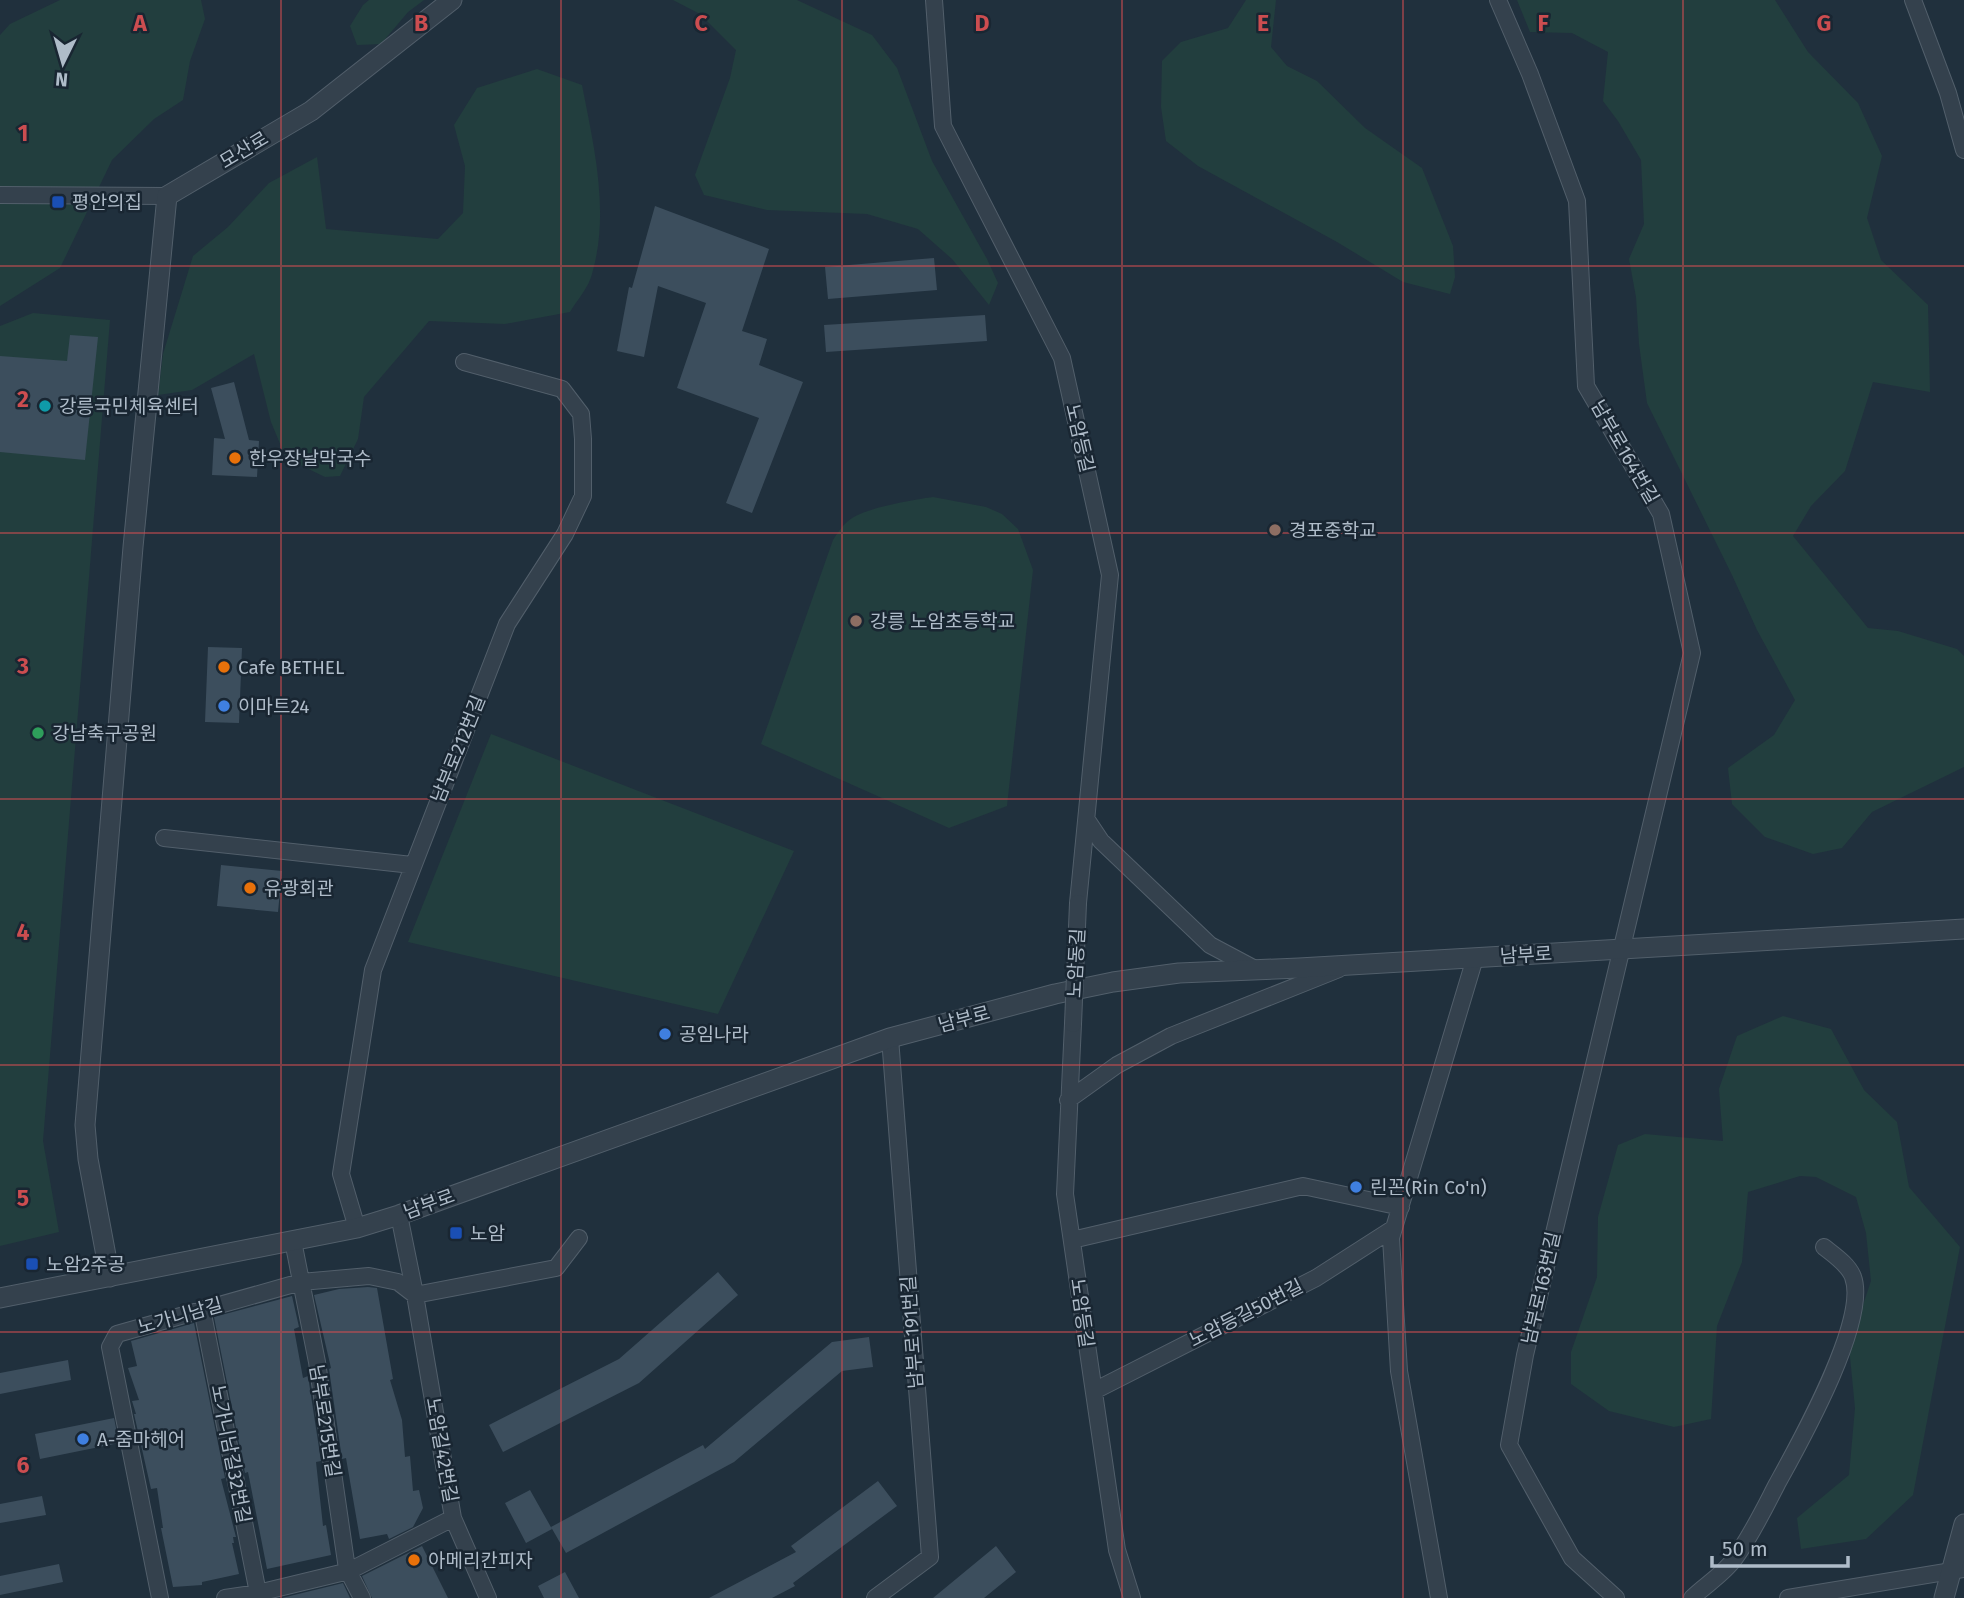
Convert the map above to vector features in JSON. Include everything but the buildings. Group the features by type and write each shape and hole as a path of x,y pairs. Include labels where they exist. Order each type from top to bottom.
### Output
{"street":[{"name":"모산로","path":"167,196 311,111 453,0"},
{"name":"노암등길","path":"934,0 943,126 1062,358 1110,575 1078,902"},
{"name":"남부로164번길","path":"1498,0 1530,74 1577,201 1586,386 1661,514 1692,653 1620,949"},
{"path":"1902,0 1948,93"},
{"path":"1913,0 1948,93 1964,150"},
{"path":"0,195 167,196 132,560 85,1125 88,1159 110,1277"},
{"name":"남부로212번길","path":"357,1228 341,1174 373,970 507,624 565,534 583,496 581,414 562,389 464,362"},
{"path":"1087,820 1101,841 1210,945 1257,970"},
{"path":"164,838 412,864"},
{"name":"노암동길","path":"1073,1024 1078,902"},
{"name":"남부로","path":"0,1298 357,1228 890,1038 1055,994 1113,982 1179,973 1964,929"},
{"name":"남부로163번길","path":"1616,1598 1572,1558 1509,1445 1525,1355 1620,949"},
{"path":"1440,1598 1399,1371 1391,1238 1475,958"},
{"path":"1068,1100 1117,1065 1171,1036 1350,965"},
{"name":"노암등길","path":"1073,1024 1065,1194 1117,1550 1132,1598"},
{"name":"남부로191번길","path":"875,1598 930,1557 890,1038"},
{"path":"1072,1240 1303,1186 1401,1207"},
{"name":"노암길42번길","path":"399,1214 453,1518 488,1598"},
{"name":"노암등길50번길","path":"1094,1391 1316,1278 1394,1228"},
{"path":"301,1282 369,1276 398,1282 415,1295 556,1268 579,1238"},
{"name":"남부로215번길","path":"293,1241 317,1363 349,1571 362,1598"},
{"path":"1692,1598 1734,1560 1810,1423 1835,1369 1854,1311 1856,1293 1853,1276 1843,1263 1824,1247"},
{"name":"노가니남길","path":"160,1598 110,1347 117,1334 301,1282"},
{"name":"노가니남길32번길","path":"202,1309 260,1595"},
{"path":"225,1598 260,1595 349,1571 453,1518"},
{"path":"1944,1598 1957,1571 1964,1524"},
{"path":"1788,1598 1872,1591 1957,1571"}],"green space":[{"path":"60,0 201,0 205,19 190,61 183,100 154,119 112,160 60,268 0,306 0,35 10,24"},
{"path":"369,0 424,0 408,12 381,44 357,45 350,26"},
{"path":"673,0 797,0 872,35 897,68 932,161 998,283 989,305 952,259 918,229 867,214 767,210 704,195 695,175 730,78 736,50 700,14"},
{"path":"1246,0 1276,0 1271,47 1287,66 1317,81 1365,128 1422,168 1453,246 1455,277 1450,294 1403,282 1337,242 1198,166 1166,141 1161,107 1162,61 1181,42 1228,28"},
{"path":"1517,0 1775,0 1808,52 1858,103 1882,156 1867,218 1881,260 1928,305 1930,392 1873,382 1845,471 1811,506 1793,536 1868,628 1898,631 1957,649 1964,656 1964,767 1872,812 1842,848 1813,854 1765,837 1732,804 1728,768 1774,735 1795,700 1757,630 1647,403 1636,297 1629,259 1644,224 1641,160 1603,101 1608,52 1572,33 1530,32"},
{"path":"537,69 582,85 595,156 600,203 597,251 586,289 570,312 505,324 429,321 364,397 358,439 340,476 325,477 286,458 271,422 254,354 192,390 158,395 163,354 193,256 228,227 269,183 317,157 326,229 438,239 463,213 465,166 454,125 477,88"},
{"name":"강남축구공원","path":"33,313 110,320 43,1141 59,1232 0,1246 0,326"},
{"path":"933,497 986,507 1002,514 1018,529 1033,570 1007,806 949,828 761,744 833,540 854,517 888,505"},
{"path":"491,734 794,851 718,1014 408,942"},
{"path":"1783,1016 1831,1029 1864,1090 1897,1122 1909,1187 1960,1247 1913,1495 1866,1539 1801,1549 1797,1518 1849,1475 1855,1408 1849,1347 1871,1281 1866,1233 1856,1197 1816,1177 1800,1176 1748,1192 1742,1262 1717,1326 1711,1419 1674,1427 1609,1411 1571,1384 1571,1352 1597,1277 1598,1217 1618,1145 1645,1134 1723,1141 1719,1089 1737,1036"}],"place":[{"name":"평안의집","path":"58,202"},
{"name":"강릉국민체육센터","path":"45,406"},
{"name":"한우장날막국수","path":"235,458"},
{"name":"경포중학교","path":"1275,530"},
{"name":"강릉 노암초등학교","path":"856,621"},
{"name":"Cafe BETHEL","path":"224,667"},
{"name":"이마트24","path":"224,706"},
{"name":"강남축구공원","path":"38,733"},
{"name":"유광회관","path":"250,888"},
{"name":"공임나라","path":"665,1034"},
{"name":"린꼰(Rin Co'n)","path":"1356,1187"},
{"name":"노암","path":"456,1233"},
{"name":"노암2주공","path":"32,1264"},
{"name":"A-줌마헤어","path":"83,1439"},
{"name":"아메리칸피자","path":"414,1560"}]}
